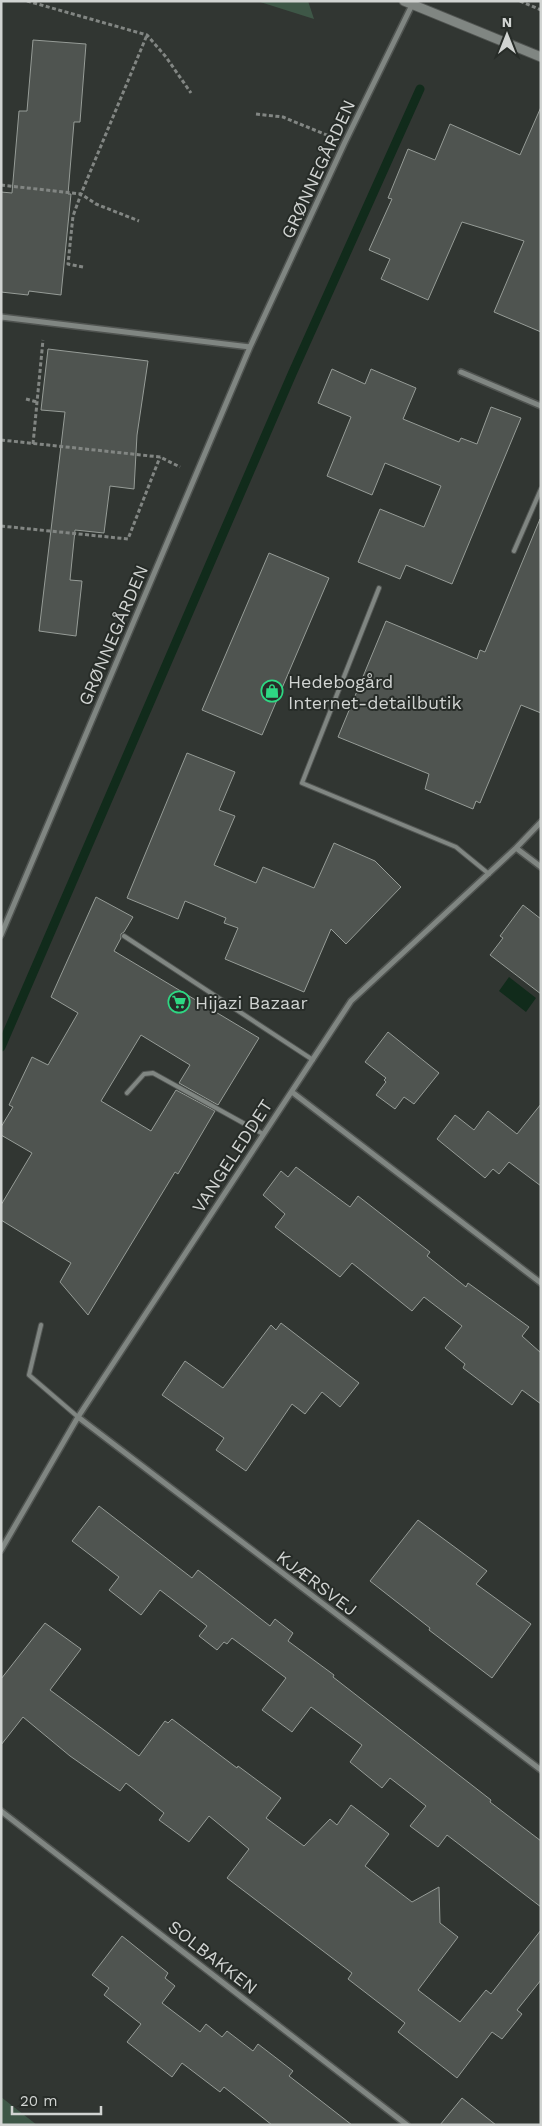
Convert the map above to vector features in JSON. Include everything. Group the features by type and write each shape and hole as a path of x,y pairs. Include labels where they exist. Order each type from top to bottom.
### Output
{"street":[{"path":"408,3 541,57"},
{"name":"GRØNNEGÅRDEN","path":"1,935 250,347 408,3"},
{"path":"1,317 250,347"},
{"path":"461,372 541,406"},
{"name":"VANGELEDDET","path":"1,1550 78,1416 351,1001 489,874 541,822"},
{"path":"516,848 541,867"},
{"path":"292,1092 541,1283"},
{"name":"KJÆRSVEJ","path":"78,1416 541,1770"},
{"name":"SOLBAKKEN","path":"1,1811 407,2125"}],"lane":[{"path":"514,551 541,489"},
{"path":"380,588 302,783 456,848 489,874"},
{"path":"124,936 313,1060"},
{"path":"126,1093 144,1074 153,1073 263,1134"},
{"path":"41,1325 29,1375 78,1416"}],"path":[{"path":"27,1 147,35 166,57 190,93"},
{"path":"520,1 541,10"},
{"path":"83,267 68,264 73,216 147,35"},
{"path":"256,114 283,117 345,142"},
{"path":"1,185 81,194 96,204 139,221"},
{"path":"33,444 45,322"},
{"path":"26,399 37,402"},
{"path":"1,440 160,457 196,474"},
{"path":"1,526 128,539 160,457"}],"shaded area":[{"path":"257,1 308,1 314,19"},
{"path":"509,977 536,998 526,1012 499,991"},
{"path":"1,2097 37,2125 1,2125"}],"building":[{"path":"33,40 86,44 80,122 74,122 68,194 71,194 61,295 29,291 28,295 1,292 1,192 12,193 19,111 27,111"},
{"path":"541,107 541,332 494,312 524,241 462,222 428,300 381,279 390,259 369,250 392,199 388,198 408,149 435,160 450,124 520,155"},
{"path":"48,349 148,361 137,435 134,489 110,486 104,533 75,530 70,580 82,581 76,636 39,631 65,412 41,410"},
{"path":"332,369 365,384 371,369 416,388 403,419 459,442 461,438 477,444 491,407 521,418 452,584 406,565 400,579 358,562 380,509 424,527 441,486 385,463 372,495 327,476 351,417 318,403"},
{"path":"540,519 541,713 521,705 480,803 476,801 473,809 425,789 429,774 338,737 386,621 477,659 480,650 485,652"},
{"path":"269,553 329,578 262,735 202,710"},
{"path":"187,753 235,772 219,810 235,816 214,865 256,883 263,867 314,888 334,843 375,861 401,887 346,944 331,929 304,992 225,959 238,928 224,923 226,918 185,901 178,919 127,898"},
{"path":"96,897 133,917 121,934 121,938 114,951 259,1038 218,1105 179,1083 190,1065 141,1035 101,1101 151,1131 176,1090 215,1111 178,1174 175,1172 88,1315 60,1282 71,1263 1,1220 1,1205 32,1153 1,1135 1,1127 13,1107 9,1105 32,1057 48,1065 78,1013 51,997"},
{"path":"523,905 541,919 541,994 490,955 503,938 500,936"},
{"path":"388,1032 439,1073 414,1104 404,1097 395,1109 376,1095 386,1082 384,1080 386,1078 365,1062"},
{"path":"541,1104 541,1186 509,1162 499,1174 493,1169 485,1178 437,1139 455,1115 474,1130 488,1111 517,1134"},
{"path":"296,1167 350,1207 358,1196 430,1252 427,1256 466,1287 468,1283 529,1327 522,1336 541,1353 541,1404 522,1390 512,1405 463,1368 465,1364 445,1348 462,1326 424,1297 412,1311 352,1263 340,1277 275,1227 285,1214 263,1195 281,1171 288,1177"},
{"path":"281,1323 359,1383 340,1407 322,1392 305,1414 292,1404 246,1471 216,1450 224,1438 162,1395 185,1361 223,1388 271,1325 276,1330"},
{"path":"99,1506 192,1578 198,1570 270,1626 275,1619 293,1633 288,1641 334,1675 333,1677 541,1841 541,1907 447,1835 438,1847 410,1826 426,1806 390,1778 382,1788 350,1762 362,1745 311,1707 292,1732 262,1710 286,1678 232,1638 227,1644 224,1642 217,1650 199,1636 207,1626 160,1590 141,1615 109,1590 119,1577 72,1541"},
{"path":"418,1520 487,1571 476,1584 531,1624 492,1678 429,1630 430,1628 370,1581"},
{"path":"45,1623 81,1649 50,1690 139,1756 165,1721 168,1723 172,1719 237,1768 238,1766 281,1798 266,1818 304,1846 330,1819 337,1825 351,1805 389,1834 365,1866 412,1902 439,1887 440,1923 458,1937 418,1990 460,2022 486,1990 491,1994 541,1930 541,1980 517,2010 522,2014 502,2039 492,2032 457,2078 398,2032 405,2023 348,1979 352,1973 227,1878 249,1849 209,1816 189,1842 159,1820 164,1813 126,1783 120,1791 70,1756 23,1717 1,1745 1,1679"},
{"path":"122,1936 168,1973 165,1978 175,1986 162,2003 200,2032 206,2024 222,2037 227,2031 253,2051 258,2044 293,2071 289,2076 352,2125 272,2125 224,2087 220,2092 182,2063 172,2077 127,2042 141,2024 104,1995 109,1988 92,1975"},
{"path":"462,2098 496,2125 440,2125"}],"waterway":[{"path":"1,1047 292,374 420,89"}],"place":[{"name":"Hedebogård Internet-detailbutik","path":"272,691"},
{"name":"Hijazi Bazaar","path":"179,1002"}]}
